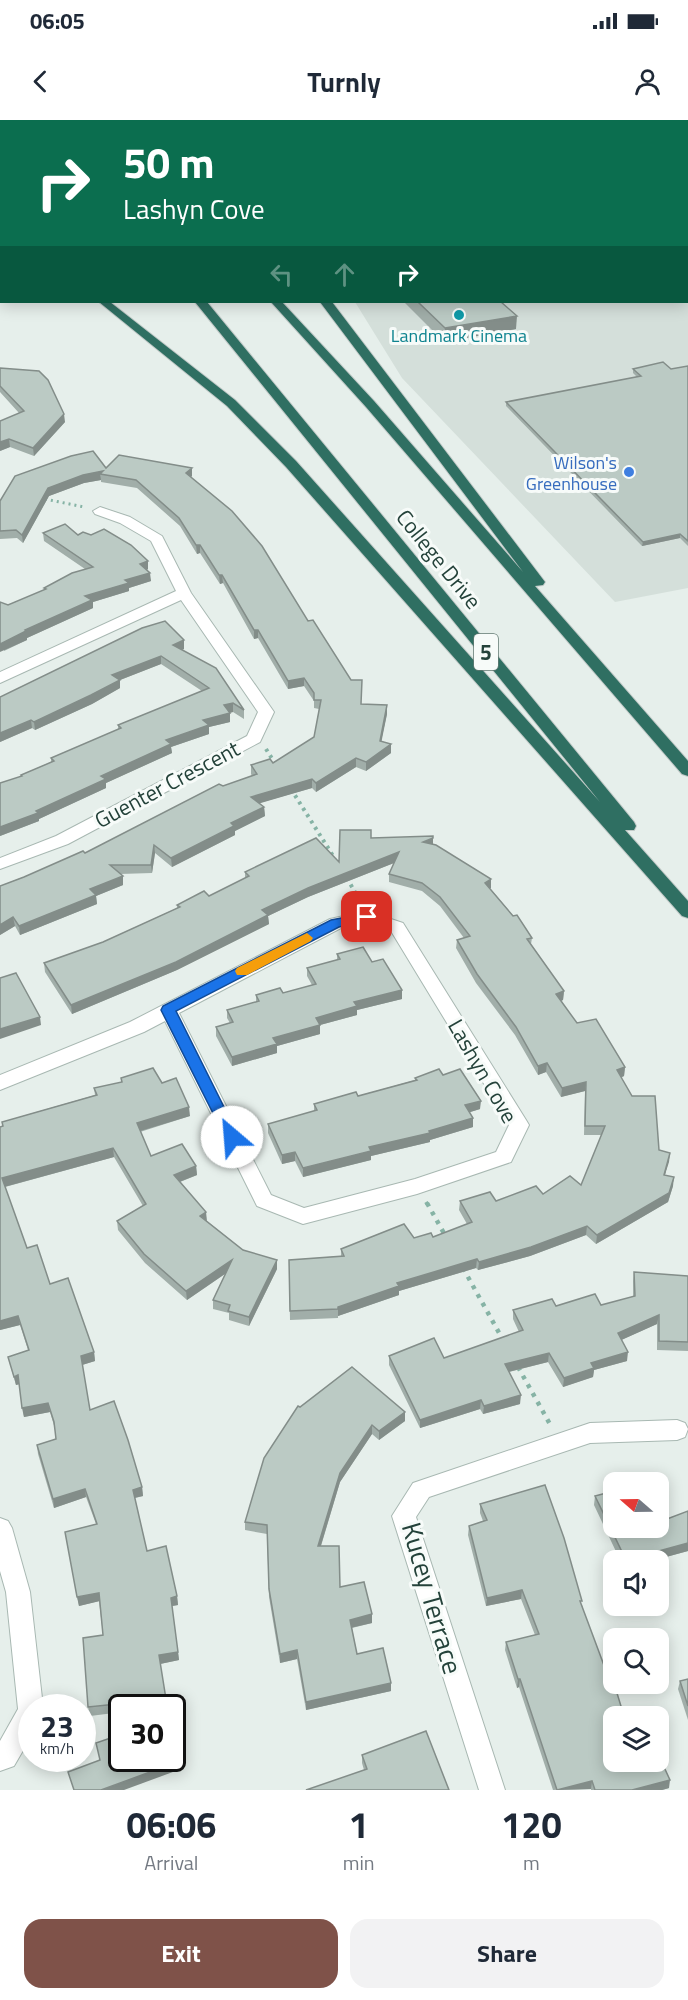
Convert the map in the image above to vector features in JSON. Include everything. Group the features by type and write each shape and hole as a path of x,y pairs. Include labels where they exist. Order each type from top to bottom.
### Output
{"highway":[{"path":"105,303 231,402 291,464 688,912"},
{"name":"College Drive","path":"202,303 688,900"},
{"name":"College Drive","path":"277,303 370,404 688,771"},
{"path":"335,308 635,710"}],"street":[{"path":"0,678 184,593 157,539 125,520 100,511"},
{"name":"Guenter Crescent","path":"0,864 62,840 254,739 266,712 184,593"},
{"name":"Lashyn Cove","path":"0,1083 137,1027 168,1010 336,923 367,917 397,927 519,1125 504,1157 417,1186 303,1216 264,1200 168,1010"},
{"name":"Kucey Terrace","path":"492,1790 404,1516 421,1490 560,1442 590,1433 677,1430"},
{"path":"0,1528 18,1592 31,1711 5,1757 0,1758"}],"path":[{"path":"34,497 68,503"},
{"path":"267,750 279,770"},
{"path":"285,779 340,867"},
{"path":"346,877 358,896"},
{"path":"425,1201 448,1242"},
{"path":"460,1262 505,1344"},
{"path":"517,1365 551,1426"}],"shaded area":[{"path":"356,303 688,303 688,588 615,602 402,378"}],"building":[{"path":"419,303 502,303 517,316 445,328"},
{"name":"Wilson's Greenhouse","path":"663,362 671,369 688,366 688,541 680,534 643,542 506,402 641,376 633,369"},
{"path":"0,368 39,371 48,380 64,414 33,448 9,439 0,442 0,421 24,411 0,386"},
{"path":"93,451 106,468 119,455 192,468 186,473 232,511 262,546 308,621 313,620 351,680 362,680 361,704 387,705 380,741 391,744 366,762 356,758 316,783 312,779 251,797 264,807 231,823 234,826 171,858 154,845 151,865 110,865 123,876 90,889 96,895 19,926 13,917 0,925 0,886 83,851 85,853 219,784 223,786 257,774 251,765 270,759 273,763 314,737 321,700 314,700 314,693 304,678 288,681 258,630 254,630 222,575 219,575 200,545 196,545 179,518 136,480 100,474 103,471 83,475 48,488 22,535 16,530 0,531 0,501 15,476 71,456"},
{"path":"65,524 78,535 83,532 91,535 104,529 131,545 148,561 140,564 150,573 125,580 129,583 85,596 92,600 25,630 0,644 0,602 8,605 46,589 44,588 72,573 93,567 43,533"},
{"path":"165,621 184,640 173,645 216,668 244,710 233,703 224,705 230,713 203,720 209,725 166,740 171,744 101,776 106,779 36,811 38,813 0,827 0,783 22,776 54,761 51,758 121,728 118,725 209,688 161,656 112,675 120,680 91,695 34,722 31,720 0,733 0,697 142,628"},
{"path":"340,830 371,830 371,838 433,836 423,842 436,845 491,879 485,883 513,916 517,915 532,938 527,939 564,991 556,994 577,1023 596,1019 625,1067 617,1070 632,1096 655,1096 659,1150 670,1153 664,1175 674,1177 669,1193 597,1235 587,1226 531,1247 479,1262 477,1259 397,1283 399,1286 338,1307 338,1309 290,1311 289,1260 344,1256 341,1249 404,1224 414,1238 431,1233 433,1237 472,1222 460,1201 490,1192 496,1201 536,1186 543,1194 570,1176 581,1185 605,1126 585,1126 586,1082 562,1088 547,1063 538,1066 516,1027 477,974 457,940 470,936 440,897 422,883 389,874 399,852 308,888 262,910 268,915 176,962 71,1005 44,963 103,942 180,907 177,905 204,891 209,896 249,876 245,872 316,838 339,862"},
{"path":"363,947 372,962 383,959 402,990 354,1002 357,1006 316,1018 320,1025 273,1038 277,1044 232,1057 216,1027 233,1022 227,1010 259,1001 256,995 280,988 283,993 316,984 307,968 340,959 337,954"},
{"path":"16,973 40,1017 0,1029 0,978"},
{"path":"153,1068 162,1083 176,1078 189,1107 137,1123 151,1156 182,1144 196,1166 174,1175 206,1212 200,1216 243,1250 277,1260 249,1317 228,1311 230,1305 213,1300 232,1260 186,1291 144,1254 117,1221 146,1204 113,1148 2,1178 27,1248 37,1245 50,1284 68,1278 94,1352 81,1356 90,1410 114,1401 142,1487 133,1490 147,1551 166,1546 177,1596 171,1598 178,1652 159,1655 165,1694 108,1694 108,1705 96,1706 96,1694 87,1694 83,1638 103,1635 99,1593 77,1597 65,1532 97,1524 85,1489 53,1499 37,1445 56,1439 54,1422 48,1403 22,1408 18,1375 14,1377 8,1357 29,1350 18,1316 0,1321 0,1127 3,1126 2,1122 97,1095 94,1088 122,1082 121,1078"},
{"path":"439,1069 443,1075 460,1069 481,1101 465,1105 473,1118 429,1131 430,1133 369,1147 371,1151 303,1168 295,1152 282,1155 268,1124 317,1110 314,1104 356,1092 358,1096 417,1080 415,1078"},
{"path":"634,1272 688,1276 688,1342 659,1341 659,1315 618,1333 628,1352 591,1363 594,1368 564,1378 549,1353 505,1364 521,1395 484,1406 481,1400 420,1420 389,1356 434,1338 444,1358 523,1330 513,1310 552,1299 556,1306 595,1294 601,1305 635,1296"},
{"path":"352,1367 405,1412 379,1431 372,1425 340,1473 318,1546 339,1546 340,1587 364,1582 372,1614 350,1620 357,1654 383,1648 391,1683 306,1702 297,1650 280,1654 269,1589 267,1525 245,1522 264,1458 298,1406 300,1407"},
{"path":"545,1485 564,1538 582,1601 580,1601 603,1663 603,1694 617,1694 621,1706 603,1706 603,1772 666,1772 670,1780 632,1790 595,1790 592,1781 557,1790 506,1642 539,1634 522,1590 487,1598 469,1526 487,1520 480,1504"},
{"path":"603,1494 603,1513 595,1496"},
{"path":"688,1511 688,1543 662,1550 621,1550 615,1538 669,1538 669,1518"},
{"path":"688,1679 688,1706 680,1681"},
{"path":"426,1731 449,1790 306,1790 367,1769 362,1755"},
{"path":"108,1739 108,1772 150,1772 101,1790 74,1790 68,1772 96,1772 96,1762 100,1760 96,1743"}],"slow traffic":[{"path":"242,971 307,938"}],"place":[{"name":"Landmark Cinema","path":"459,315"},
{"name":"Wilson's Greenhouse","path":"629,472"}],"route":[{"path":"232,1137 168,1010 336,923 367,917"}]}
